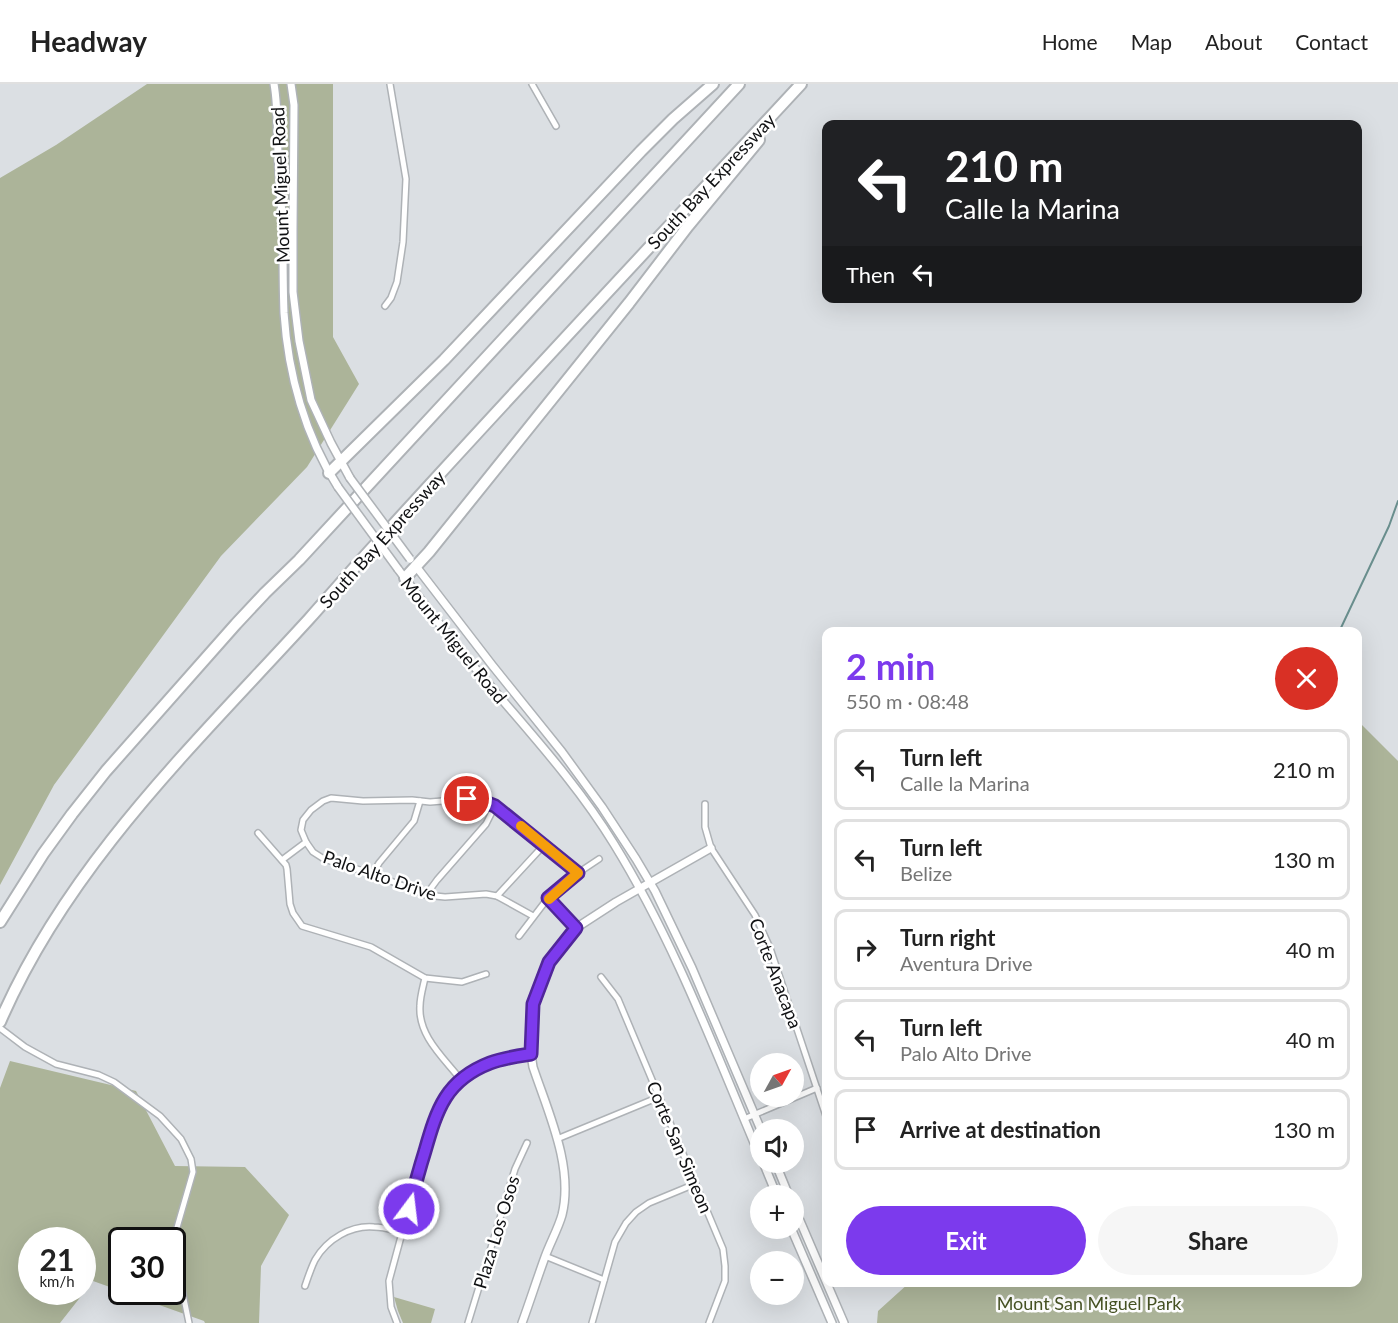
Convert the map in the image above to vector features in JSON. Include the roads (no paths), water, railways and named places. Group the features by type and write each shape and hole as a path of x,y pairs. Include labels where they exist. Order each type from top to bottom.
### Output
{"highway":[{"path":"329,473 444,360 657,135 713,84"},
{"path":"0,922 37,863 106,771 236,624 299,560 739,84"},
{"path":"401,573 429,552 803,84"},
{"name":"South Bay Expressway","path":"0,1022 46,934 89,868 185,752 803,84"}],"street":[{"name":"Mount Miguel Road","path":"274,84 278,105 286,333 293,373 303,409 329,473 401,573 480,675 553,759 608,835 657,919 750,1133"},
{"name":"Mount Miguel Road","path":"291,84 294,105 293,292 299,341 311,400 350,478 492,665 562,752 619,831 655,891 692,968 757,1119"},
{"path":"386,306 398,282 403,242 406,179 390,84"},
{"path":"532,84 556,126"},
{"name":"Palo Alto Drive","path":"533,916 497,896 486,894 445,897 426,895 373,874 324,859 313,852 306,842 301,830 303,820 311,810 331,798 430,802 480,800 495,806 578,873"},
{"path":"373,874 379,863 414,821 420,801"},
{"name":"Corte Anacapa","path":"705,804 705,827 711,848 755,915 767,941 822,1104"},
{"path":"426,895 486,824 495,806"},
{"path":"258,833 287,869 292,913 302,926 371,947 425,978 462,982 486,974"},
{"path":"282,860 306,842"},
{"path":"497,896 544,844"},
{"path":"522,1323 545,1256 562,1216 564,1202 562,1154 533,1067 531,1054 533,1004 549,962 576,928 649,882 711,848"},
{"path":"519,936 548,898 599,859"},
{"path":"548,898 576,928"},
{"name":"Corte San Simeon","path":"601,977 618,999 723,1249 725,1281 709,1323"},
{"path":"425,978 420,1006 421,1021 429,1040 461,1080"},
{"path":"0,1028 25,1047 56,1064 99,1075 114,1082 160,1116 181,1139 191,1159 193,1172 176,1231 175,1255 189,1323"},
{"path":"397,1323 390,1299 389,1281 434,1118 447,1094 477,1068 499,1060 531,1054"},
{"path":"744,1119 817,1088"},
{"path":"557,1139 659,1096"},
{"name":"Plaza Los Osos","path":"468,1323 515,1168 527,1143"},
{"path":"592,1323 618,1236 631,1217 649,1203 695,1184"},
{"path":"305,1286 320,1252 344,1233 359,1228 375,1227 402,1232"},
{"path":"804,1230 822,1272"},
{"path":"796,1239 832,1323"},
{"path":"545,1256 604,1280"},
{"path":"828,1287 844,1323"}],"waterway":[{"path":"1341,627 1389,526 1398,501"}],"park label":[{"name":"Mount San Miguel Park","path":"1089,1303"}]}
